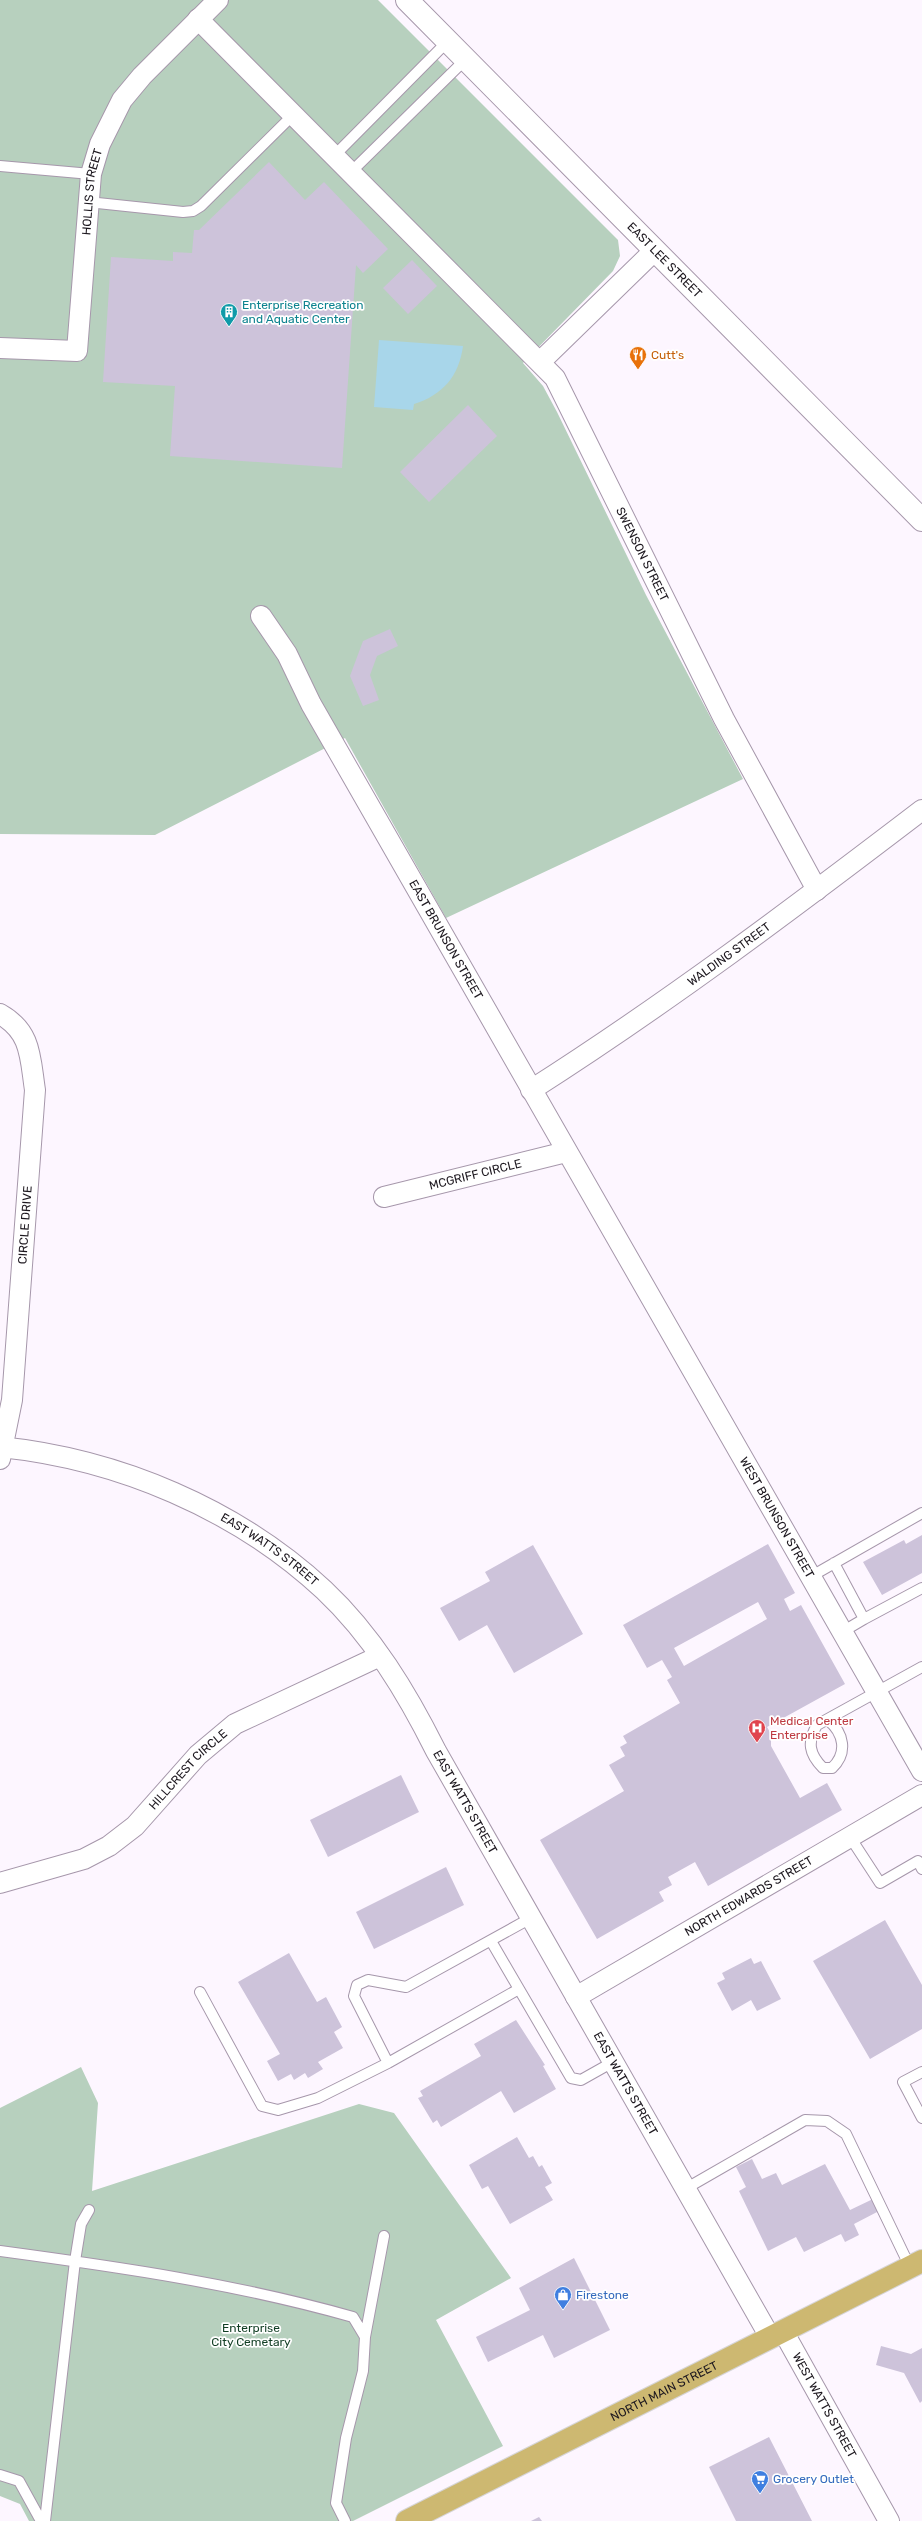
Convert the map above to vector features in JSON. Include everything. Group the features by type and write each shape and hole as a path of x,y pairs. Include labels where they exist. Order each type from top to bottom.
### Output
{"main road":[{"name":"EAST LEE STREET","path":"407,0 922,520"},
{"name":"NORTH MAIN STREET","path":"407,2521 916,2264"}],"street":[{"name":"HOLLIS STREET","path":"0,348 76,351 91,174 100,144 122,100 142,76 218,0"},
{"name":"SWENSON STREET","path":"198,19 541,361 555,378 724,719 817,890"},
{"path":"541,361 655,250"},
{"name":"EAST BRUNSON STREET","path":"261,616 287,654 312,704 630,1265"},
{"name":"WALDING STREET","path":"530,1090 596,1049 817,890 922,810"},
{"name":"CIRCLE DRIVE","path":"0,1014 13,1021 28,1042 35,1090 12,1400 1,1451"},
{"name":"MCGRIFF CIRCLE","path":"384,1197 566,1152"},
{"name":"WEST BRUNSON STREET","path":"630,1265 922,1771"},
{"name":"EAST WATTS STREET","path":"1,1451 55,1455 123,1473 167,1489 244,1530 289,1560 325,1591 380,1656 415,1709 436,1751 685,2190 776,2334"},
{"name":"HILLCREST CIRCLE","path":"0,1883 84,1859 109,1846 135,1826 198,1755 235,1724 380,1656"},
{"name":"NORTH EDWARDS STREET","path":"576,1997 922,1795"},
{"name":"WEST WATTS STREET","path":"776,2334 889,2521"}],"lane":[{"path":"334,155 448,41"},
{"path":"351,172 466,59"},
{"path":"88,202 183,212 193,211 201,206 294,114"},
{"path":"0,166 91,174"},
{"path":"810,1577 922,1513"},
{"path":"834,1563 864,1619"},
{"path":"842,1632 922,1588"},
{"path":"828,1720 837,1727 844,1746 840,1761 832,1768 823,1768 813,1758 809,1746 811,1735 817,1725 922,1667"},
{"path":"850,1837 880,1883 918,1861 922,1869"},
{"path":"388,2063 354,1996 356,1985 368,1980 406,1987 531,1918"},
{"path":"491,1941 572,2078 581,2080 613,2062"},
{"path":"200,1992 262,2106 278,2110 318,2098 388,2063 519,1989"},
{"path":"922,2072 903,2082 922,2118"},
{"path":"685,2190 805,2120 827,2121 846,2134 916,2264"},
{"path":"44,2521 75,2261 81,2224 89,2210"},
{"path":"345,2521 336,2503 346,2438 363,2371 365,2337 384,2236"},
{"path":"0,2251 156,2272 287,2298 353,2317 365,2337"},
{"path":"0,2476 19,2481 41,2521"}],"green space":[{"path":"0,0 378,0 618,240 620,256 613,271 523,363 543,386 557,412 646,595 743,779 446,918 345,738 155,835 0,834"},
{"name":"Enterprise City Cemetary","path":"81,2067 98,2103 92,2191 359,2104 394,2113 511,2278 436,2320 503,2446 353,2521 29,2521 20,2504 0,2496 0,2108"}],"water":[{"path":"379,340 463,346 458,366 448,383 433,395 414,404 413,410 374,407"}],"building":[{"name":"Enterprise Recreation and Aquatic Center","path":"269,162 305,200 324,182 388,249 363,273 356,265 342,468 170,456 175,386 103,382 111,257 173,261 173,252 192,253 194,230 199,230"},
{"path":"412,260 437,286 408,314 383,288"},
{"path":"468,405 497,436 429,502 400,472"},
{"path":"390,629 398,646 377,656 370,675 379,700 363,706 350,676 363,641"},
{"path":"922,1535 922,1573 882,1595 863,1562 904,1540 906,1544"},
{"path":"768,1544 795,1593 784,1599 790,1611 801,1605 845,1684 767,1727 771,1734 771,1746 800,1798 827,1783 842,1810 708,1886 695,1862 668,1877 672,1885 659,1892 664,1901 597,1939 540,1840 624,1791 609,1765 625,1756 620,1747 627,1743 623,1736 680,1703 667,1680 672,1677 662,1660 647,1668 623,1625","holes":["758,1602 767,1619 684,1666 674,1648"]},
{"path":"533,1545 583,1634 514,1673 487,1625 459,1641 440,1608 490,1581 485,1572"},
{"path":"401,1775 419,1812 328,1857 310,1820"},
{"path":"446,1867 464,1905 374,1949 356,1912"},
{"path":"885,1920 922,1985 922,2029 870,2059 813,1961"},
{"path":"289,1953 317,2002 326,1997 342,2027 334,2032 343,2048 318,2062 323,2069 308,2078 305,2073 294,2080 291,2074 278,2081 267,2061 280,2054 238,1982"},
{"path":"751,1958 754,1964 761,1961 781,1999 757,2011 751,2000 732,2011 717,1983 725,1979 722,1973"},
{"path":"516,2020 545,2065 543,2066 556,2089 514,2113 501,2091 441,2127 437,2120 433,2123 418,2098 423,2096 420,2091 481,2056 474,2044"},
{"path":"517,2137 529,2158 533,2156 539,2167 542,2165 552,2183 545,2187 553,2200 510,2224 488,2186 482,2189 469,2165"},
{"path":"752,2159 762,2179 776,2173 782,2185 825,2164 850,2210 873,2199 879,2211 854,2224 859,2235 845,2242 841,2234 804,2252 796,2237 768,2251 739,2191 746,2187 736,2167"},
{"path":"574,2258 610,2330 554,2358 543,2335 488,2362 476,2337 530,2310 519,2288"},
{"path":"881,2346 911,2354 922,2348 922,2401 920,2403 904,2373 876,2365"},
{"name":"Grocery Outlet","path":"769,2437 812,2521 736,2521 709,2467"},
{"path":"539,2517 542,2521 531,2521"}],"place":[{"name":"Enterprise Recreation and Aquatic Center","path":"229,327"},
{"name":"Cutt's","path":"638,370"},
{"name":"Medical Center Enterprise","path":"757,1743"},
{"name":"Firestone","path":"563,2310"},
{"name":"Grocery Outlet","path":"760,2494"}]}
